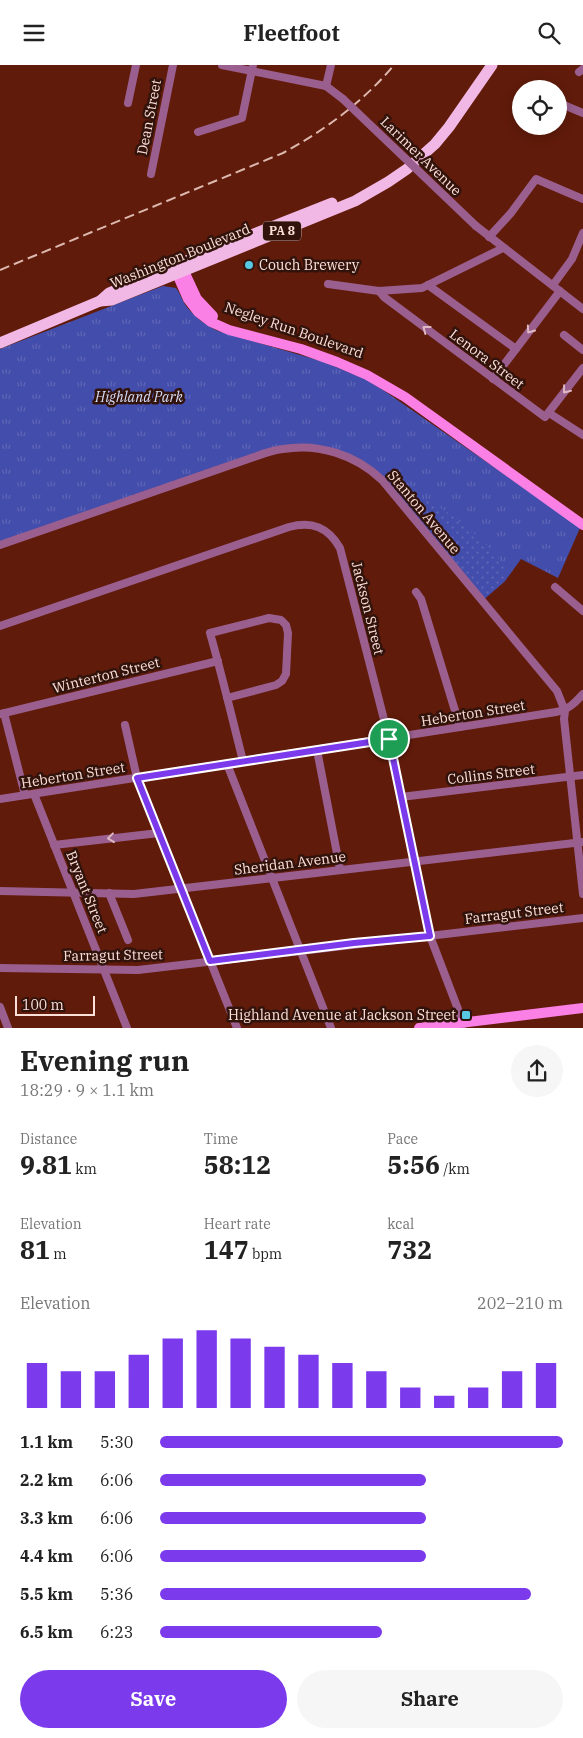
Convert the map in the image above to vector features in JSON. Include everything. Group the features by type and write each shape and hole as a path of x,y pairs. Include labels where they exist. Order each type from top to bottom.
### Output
{"highway":[{"name":"Washington Boulevard","path":"0,343 100,301 112,301 281,222 378,187 407,169 435,144 492,65"}],"main road":[{"name":"Negley Run Boulevard","path":"179,270 197,299 218,320 236,327 322,351 374,373 408,393 583,518"},
{"name":"Negley Run Boulevard","path":"179,270 191,303 211,322 229,331 326,357 377,380 413,403 583,525"},
{"path":"421,1028 461,1026 583,1009"}],"street":[{"path":"128,103 136,65"},
{"name":"Dean Street","path":"151,174 173,65"},
{"name":"Larimer Avenue","path":"222,65 252,68 326,86 343,99 476,226 583,309"},
{"path":"326,86 331,65"},
{"path":"198,132 242,118 252,68"},
{"path":"567,106 583,113"},
{"path":"489,237 511,213 536,179 583,199"},
{"path":"553,285 572,259 583,233"},
{"path":"328,285 379,291 422,288 503,248"},
{"path":"428,285 516,349"},
{"name":"Lenora Street","path":"379,291 384,297 545,417 549,413 583,435"},
{"path":"493,379 560,291"},
{"path":"564,335 583,350"},
{"path":"549,413 583,368"},
{"name":"Stanton Avenue","path":"0,545 256,456 283,449 310,447 332,451 353,459 382,480 557,691 565,711 564,719 570,777 580,842 583,894"},
{"name":"Jackson Street","path":"0,625 289,527 301,524 311,525 329,533 340,548 389,739 430,936 461,1017 461,1026"},
{"path":"555,587 583,611"},
{"path":"416,592 421,599 460,727"},
{"path":"227,698 276,685 282,681 286,674 288,633 286,625 281,620 269,617 210,633 243,761"},
{"name":"Winterton Street","path":"2,714 218,661"},
{"path":"565,711 575,704 583,694"},
{"name":"Heberton Street","path":"0,799 565,711"},
{"name":"Bryant Street","path":"2,714 29,794 74,892 127,1028"},
{"path":"126,725 137,778 237,1028"},
{"path":"317,750 340,869"},
{"path":"227,764 331,1028"},
{"name":"Collins Street","path":"401,797 583,775"},
{"path":"54,845 159,833"},
{"name":"Sheridan Avenue","path":"0,891 134,894 580,842"},
{"path":"109,893 128,940"},
{"name":"Farragut Street","path":"0,968 138,970 583,918"},
{"path":"0,1007 8,1028"}],"green space":[{"name":"Highland Park","path":"163,286 176,288 193,314 218,331 324,362 365,379 580,528 558,578 521,559 505,581 482,601 393,492 353,459 310,447 283,449 0,545 0,349"},
{"path":"426,499 467,527 487,545 502,564 505,571 505,581 482,601 408,510"}],"railway":[{"path":"0,270 283,153 314,135 343,114 394,65"}],"place":[{"name":"Couch Brewery","path":"249,265"},
{"name":"Highland Avenue at Jackson Street","path":"466,1015"}],"route":[{"path":"389,739 430,936 354,943 210,961 137,778 389,739"}]}
